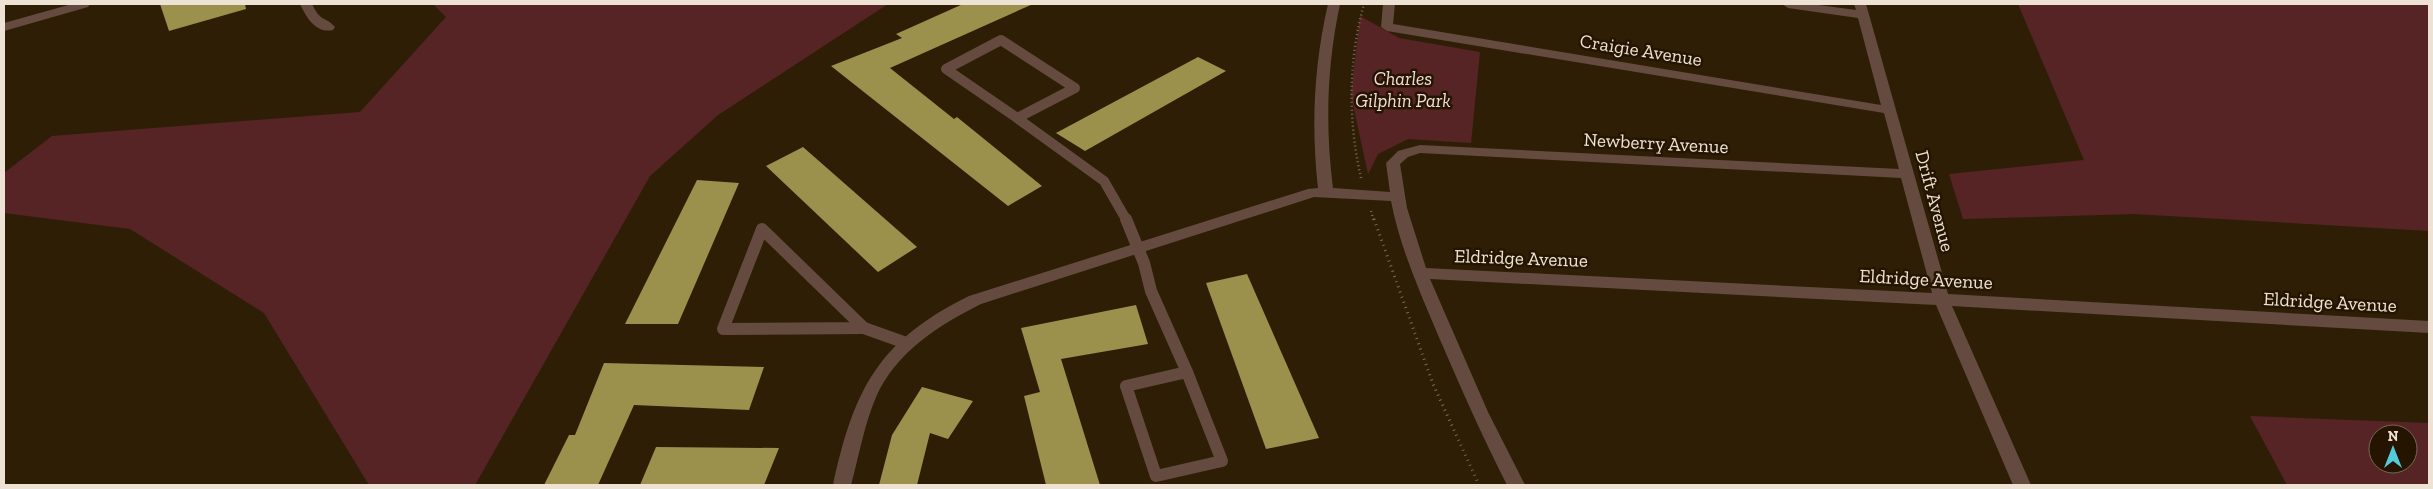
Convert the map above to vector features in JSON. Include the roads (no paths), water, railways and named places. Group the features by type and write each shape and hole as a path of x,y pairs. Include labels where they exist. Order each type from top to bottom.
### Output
{"street":[{"path":"4,27 84,4"},
{"path":"306,4 313,18 329,27"},
{"path":"1326,192 1322,163 1320,118 1323,78 1334,4"},
{"name":"Craigie Avenue","path":"1389,4 1387,27 1889,110"},
{"path":"1788,4 1862,10"},
{"name":"Drift Avenue","path":"1862,10 1942,300 2022,485"},
{"name":"Newberry Avenue","path":"1396,196 1393,163 1403,154 1420,150 1907,174"},
{"path":"842,485 868,397 884,368 906,343 950,312 974,300 1138,246 1313,192 1326,192 1366,196 1396,196 1420,274 1488,434 1516,485"},
{"name":"Eldridge Avenue","path":"1420,274 1651,283 2429,328"}],"lane":[{"path":"1017,118 1075,88 1001,40 946,69 1104,181 1126,219 1138,246 1151,291 1187,372 1222,461 1156,476 1126,386 1187,372"},
{"path":"864,328 762,229 724,328 864,328 906,343"}],"park label":[{"name":"Charles Gilphin Park","path":"1403,89"}]}
